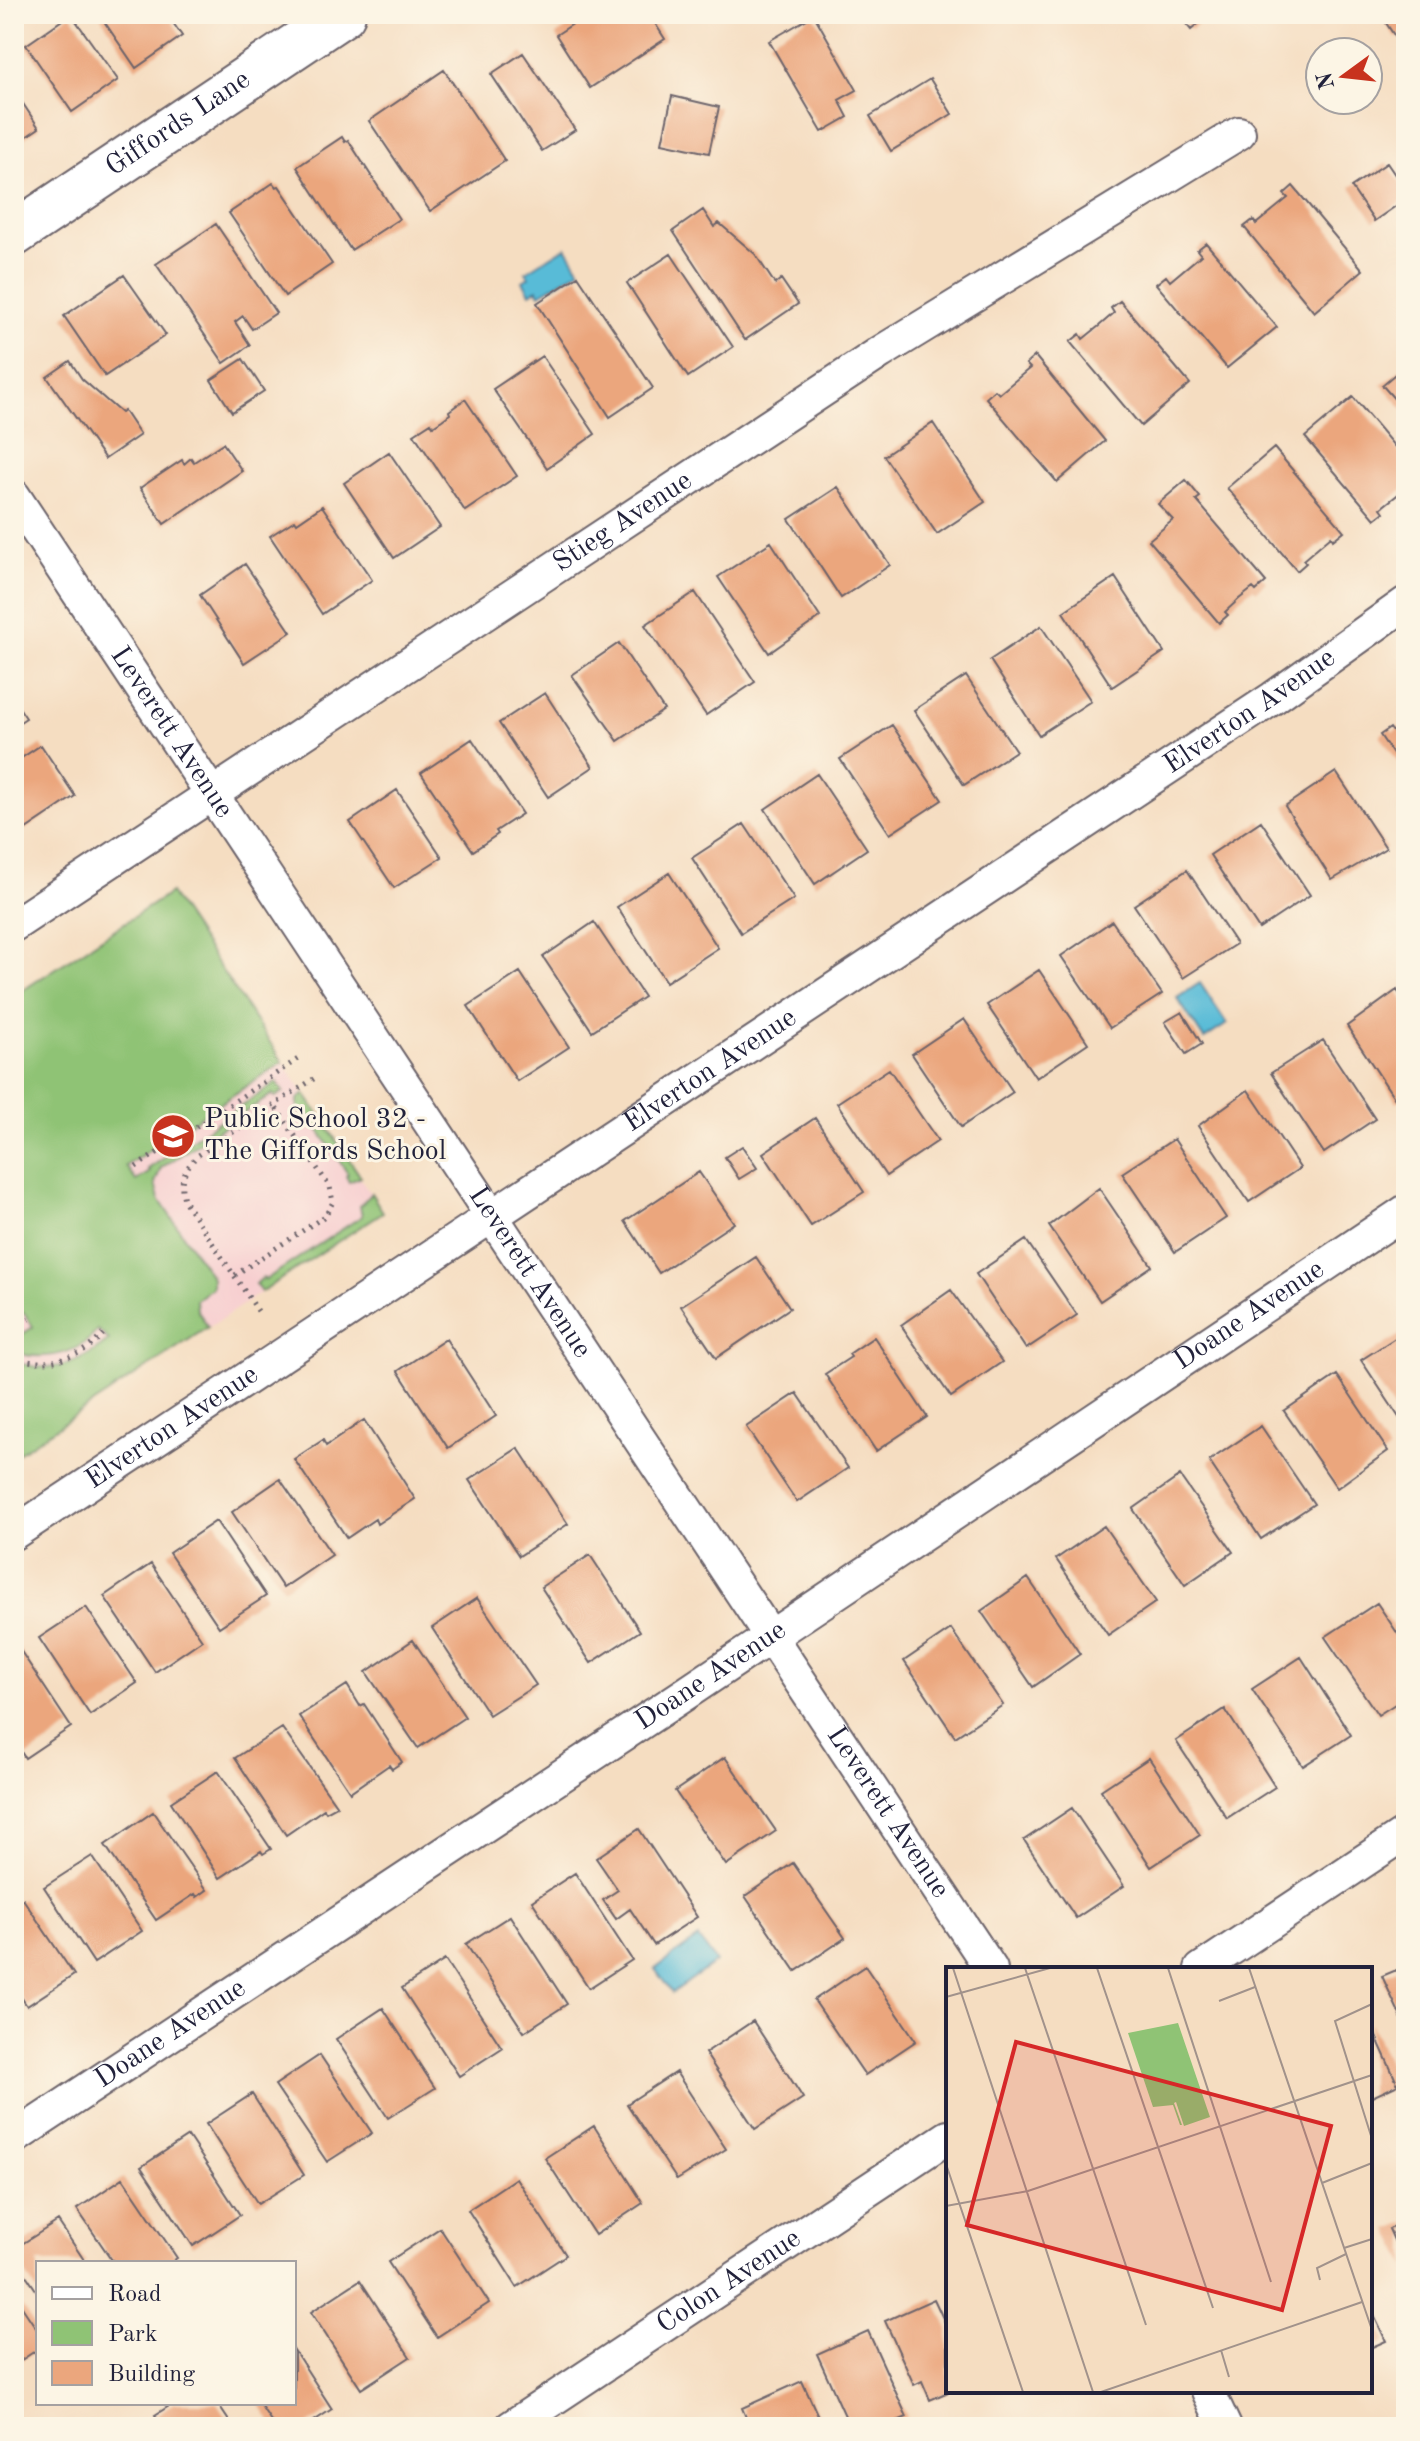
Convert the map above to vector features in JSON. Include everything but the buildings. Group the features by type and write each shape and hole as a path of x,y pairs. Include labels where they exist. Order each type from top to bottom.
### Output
{"street":[{"name":"Giffords Lane","path":"14,234 343,14"},
{"name":"Stieg Avenue","path":"14,925 881,352 1239,133"},
{"name":"Leverett Avenue","path":"14,496 990,1967"},
{"name":"Elverton Avenue","path":"14,1533 1273,698 1406,603"},
{"name":"Doane Avenue","path":"14,2138 1406,1211"},
{"path":"1204,1967 1406,1833"},
{"name":"Colon Avenue","path":"511,2427 946,2138"},
{"path":"1209,2393 1225,2427"}],"path":[{"path":"136,1167 301,1057"},
{"path":"258,1311 185,1202 181,1184 184,1172 197,1156 315,1078"},
{"path":"235,1275 325,1216 333,1202 330,1187 274,1105"},
{"path":"14,1326 29,1319"},
{"path":"16,1359 47,1362 63,1359 87,1348 103,1334"}],"shaded area":[{"name":"Public School 32 - The Giffords School","path":"170,893 383,1212 14,1456 14,996"}],"green space":[{"name":"Public School 32 - The Giffords School","path":"170,893 283,1062 126,1166 136,1181 150,1172 148,1169 277,1082 283,1092 275,1097 273,1094 161,1168 155,1183 159,1199 212,1278 212,1287 196,1300 197,1310 208,1327 14,1456 14,1371 24,1364 47,1367 69,1364 109,1340 98,1330 83,1344 65,1353 34,1356 24,1355 15,1339 33,1327 24,1313 14,1316 14,996"},
{"path":"305,1094 361,1177 349,1182 348,1174 308,1114 303,1116 298,1108 298,1099"},
{"path":"371,1193 383,1212 261,1292 255,1284 362,1216 360,1206"}],"water":[{"path":"566,247 580,270 540,294 537,289 530,293 523,281 529,277 526,272"},
{"path":"1200,983 1227,1024 1204,1039 1177,998"},
{"path":"698,1938 716,1962 672,1993 655,1969"}],"place":[{"name":"Public School 32 - The Giffords School","path":"173,1136"}]}
